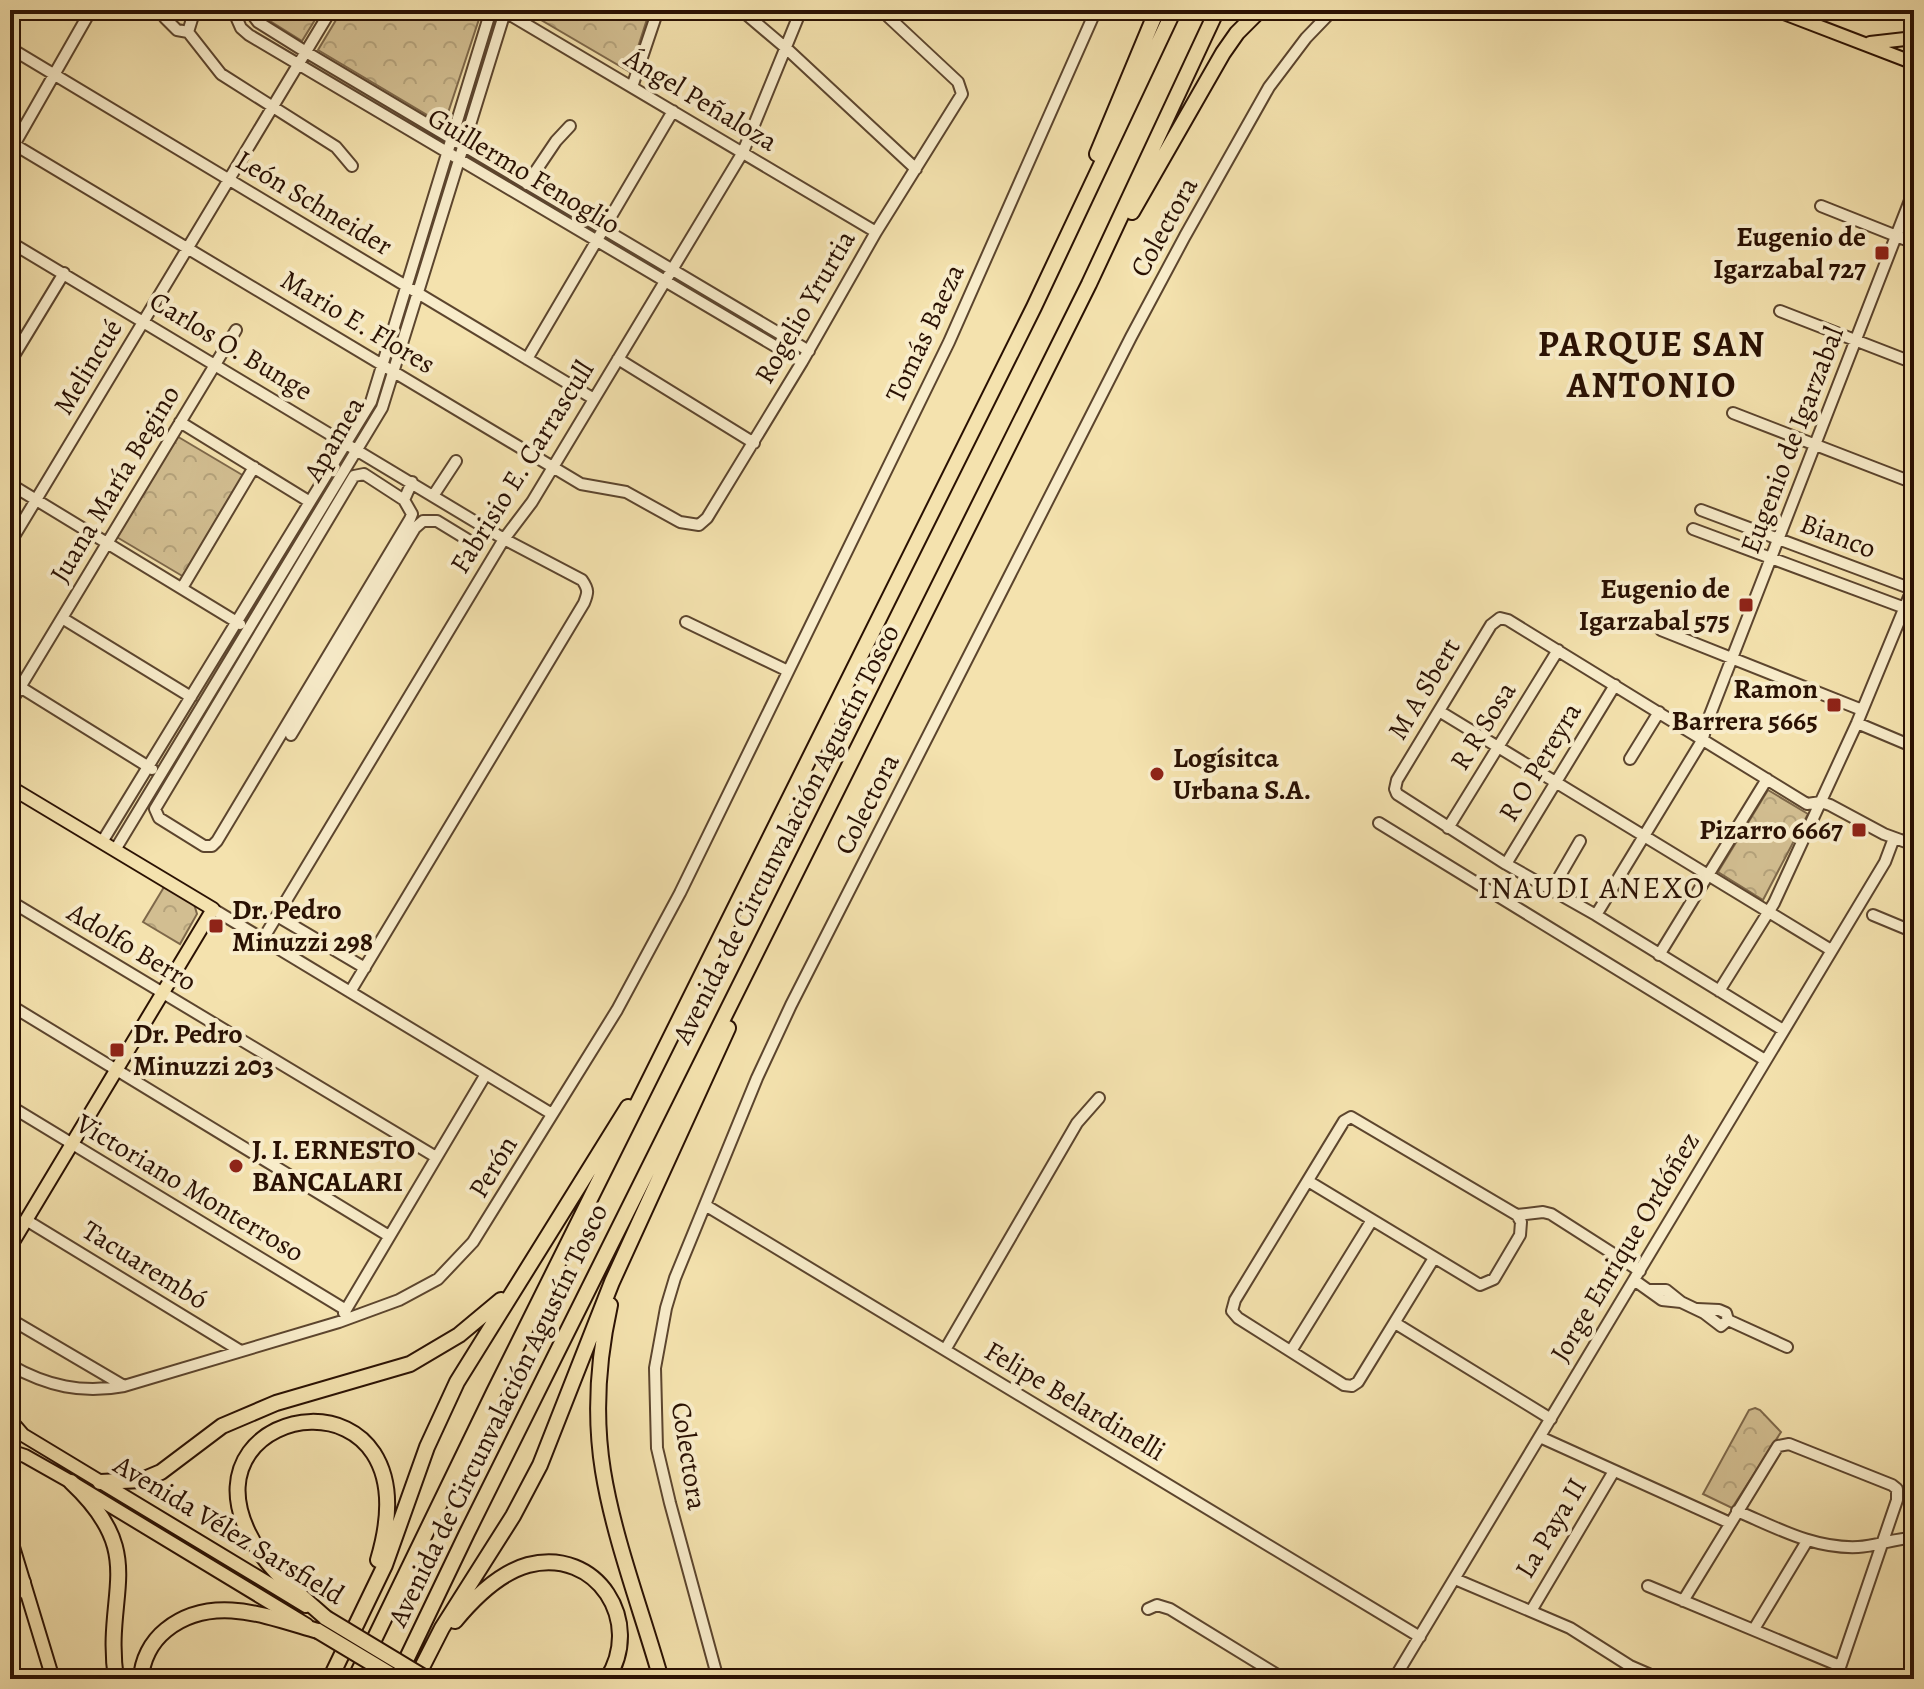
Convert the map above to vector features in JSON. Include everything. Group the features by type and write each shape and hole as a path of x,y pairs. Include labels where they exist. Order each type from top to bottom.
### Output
{"highway":[{"path":"1034,307 1069,215 1157,10"},
{"name":"Avenida de Circunvalación Agustín Tosco","path":"355,1679 487,1406 1034,307 1174,10"},
{"name":"Avenida de Circunvalación Agustín Tosco","path":"397,1679 1089,284 1217,10"},
{"path":"1089,284 1223,53 1237,33 1260,10"},
{"path":"420,1679 442,1628 513,1516 540,1465 622,1259 721,1044 770,924"},
{"path":"330,1679 385,1565 439,1417 464,1368 669,1042"},
{"path":"622,1259 602,1348 598,1397 600,1444 611,1507 661,1679"},
{"path":"100,1482 142,1480 161,1472 222,1426 276,1403 410,1364 481,1319 521,1280"},
{"path":"322,1624 258,1550 246,1529 238,1496 241,1472 260,1441 278,1428 303,1421 330,1422 356,1434 375,1455 385,1484 387,1502 384,1539 371,1585 348,1641 322,1679"},
{"path":"71,1482 103,1517 119,1559 113,1646 116,1679"},
{"path":"420,1679 451,1626 473,1600 510,1573 529,1565 549,1563 568,1566 587,1574 602,1587 614,1605 622,1635 618,1659 607,1679"},
{"path":"141,1679 144,1663 154,1644 169,1627 191,1615 244,1611 322,1624"},
{"name":"Avenida Vélez Sarsfield","path":"322,1624 397,1679"},
{"name":"Avenida Vélez Sarsfield","path":"322,1624 420,1679"}],"main road":[{"path":"1776,10 1914,63"},
{"path":"1863,43 1914,38"},
{"path":"10,787 213,909 10,1247"},
{"name":"Avenida Vélez Sarsfield","path":"10,1420 23,1435 322,1624"},
{"name":"Avenida Vélez Sarsfield","path":"10,1451 25,1456 322,1624"},
{"path":"10,1537 53,1679"}],"street":[{"path":"11,146 91,10"},
{"path":"167,10 165,18 172,26 188,32 221,74 336,147 352,166"},
{"path":"188,32 192,24 188,12 203,10"},
{"name":"Guillermo Fenoglio","path":"233,10 241,28 249,35 802,362"},
{"name":"Guillermo Fenoglio","path":"249,10 258,22 306,52 809,351"},
{"name":"Melincué","path":"10,543 331,10"},
{"name":"Apamea","path":"102,842 371,402 491,10"},
{"path":"632,87 658,10"},
{"path":"741,10 916,169"},
{"name":"Fabrisio E. Carrascull","path":"263,939 504,539 532,502 743,152 801,10"},
{"name":"Rogelio Yrurtia","path":"688,525 699,525 707,518 809,351 876,232 962,94 958,82 881,10"},
{"name":"Tomás Baeza","path":"788,671 949,342 1096,10"},
{"name":"Colectora","path":"718,1679 661,1467 654,1399 655,1368 675,1278 791,1005 1131,337 1269,87 1306,38 1333,10"},
{"name":"Apamea","path":"115,850 382,408 503,11"},
{"name":"Ángel Peñaloza","path":"503,11 876,232"},
{"name":"León Schneider","path":"10,48 594,399"},
{"path":"527,359 673,111"},
{"path":"527,184 570,126"},
{"name":"Mario E. Flores","path":"11,146 553,467 591,487 616,489 637,497 688,525"},
{"name":"Eugenio de Igarzabal","path":"1596,915 1703,739 1914,190"},
{"path":"1821,206 1914,243"},
{"name":"Carlos O. Bunge","path":"10,242 504,539 582,580 589,592 365,968"},
{"path":"10,362 64,273"},
{"path":"1780,311 1914,363"},
{"name":"Juana María Begino","path":"10,704 236,330"},
{"path":"10,339 20,345"},
{"path":"618,359 754,443"},
{"path":"1733,413 1914,483"},
{"path":"180,422 310,502"},
{"path":"433,496 456,461"},
{"path":"182,588 254,467"},
{"path":"364,474 404,500 412,514 410,519 217,841 212,846 204,846 159,818 155,809 354,476 364,474"},
{"path":"404,500 412,482"},
{"path":"10,484 248,630"},
{"path":"437,521 448,504"},
{"name":"Bianco","path":"1701,510 1913,587"},
{"path":"291,735 415,528 423,521 437,521 478,546"},
{"path":"1693,529 1905,608"},
{"path":"1719,991 1769,912 1857,723 1913,587"},
{"path":"62,618 191,697"},
{"name":"M A Sbert","path":"1448,828 1400,798 1395,789 1491,625 1500,618 1508,620 1558,650"},
{"path":"686,622 788,671"},
{"path":"1661,630 1862,710"},
{"path":"1558,650 1807,804 1821,802 1910,844 1914,824"},
{"name":"R R Sosa","path":"1448,828 1558,650"},
{"name":"Perón","path":"10,1365 45,1382 75,1390 124,1386 339,1322 418,1291 438,1279 459,1259 489,1219 617,1010 680,893 788,671"},
{"name":"R O Pereyra","path":"1506,864 1615,685"},
{"path":"20,687 161,774"},
{"path":"1439,711 1831,950"},
{"path":"1630,759 1659,712"},
{"path":"1857,723 1914,747"},
{"path":"1659,955 1767,779"},
{"path":"1379,823 1765,1060"},
{"path":"1448,828 1783,1030"},
{"name":"Jorge Enrique Ordóñez","path":"1394,1679 1885,862 1894,838"},
{"path":"1551,891 1580,841"},
{"name":"Adolfo Berro","path":"10,901 436,1157"},
{"path":"213,909 552,1114"},
{"path":"1873,915 1914,932"},
{"path":"277,916 365,968 350,992"},
{"path":"10,1005 389,1236"},
{"path":"339,1322 486,1074"},
{"path":"945,1350 1077,1123 1099,1098"},
{"name":"Victoriano Monterroso","path":"10,1106 346,1310"},
{"path":"1308,1181 1475,1283 1485,1285 1494,1279 1520,1235 1521,1222 1517,1215 1351,1117 1344,1121 1308,1181 1233,1306 1232,1311 1238,1318 1344,1385 1352,1386 1358,1382 1434,1258"},
{"name":"Felipe Belardinelli","path":"705,1205 1420,1637"},
{"path":"1517,1215 1551,1214 1637,1276 1662,1300 1681,1302 1721,1326 1728,1320 1787,1347"},
{"name":"Tacuarembó","path":"26,1220 239,1350"},
{"path":"1291,1351 1372,1220"},
{"path":"10,1319 124,1386"},
{"path":"1395,1323 1551,1419"},
{"name":"La Paya II","path":"1540,1437 1730,1523"},
{"path":"1683,1601 1778,1446 1789,1444 1892,1485 1897,1489 1897,1500 1836,1679"},
{"name":"La Paya II","path":"1531,1611 1614,1471"},
{"path":"1737,1511 1807,1541 1839,1547 1914,1538"},
{"path":"1754,1629 1807,1541"},
{"name":"La Paya II","path":"1455,1579 1570,1628 1630,1666 1660,1679"},
{"path":"10,1606 25,1582"},
{"path":"1648,1586 1840,1666"},
{"path":"1148,1609 1157,1605 1170,1609 1284,1679"},
{"path":"1622,1679 1630,1666"}],"green space":[{"path":"262,10 321,10 302,41 270,21"},
{"path":"342,10 482,10 444,125 318,50"},
{"path":"524,10 629,10 648,16 630,72"},
{"path":"175,435 244,476 184,577 115,536"},
{"path":"1768,790 1808,814 1763,900 1718,872"},
{"path":"164,887 194,904 197,914 180,944 143,922"},
{"path":"1755,1408 1781,1432 1732,1508 1703,1494 1749,1410"}],"place":[{"name":"Eugenio de Igarzabal 727","path":"1882,253"},
{"name":"Eugenio de Igarzabal 575","path":"1746,605"},
{"name":"Ramon Barrera 5665","path":"1834,705"},
{"name":"Logísitca Urbana S.A.","path":"1157,774"},
{"name":"Pizarro 6667","path":"1859,830"},
{"name":"Dr. Pedro Minuzzi 298","path":"216,926"},
{"name":"Dr. Pedro Minuzzi 203","path":"117,1050"},
{"name":"J. I. ERNESTO BANCALARI","path":"236,1166"}],"district":[{"name":"PARQUE SAN ANTONIO","path":"1652,364"},
{"name":"INAUDI ANEXO","path":"1592,888"}]}
